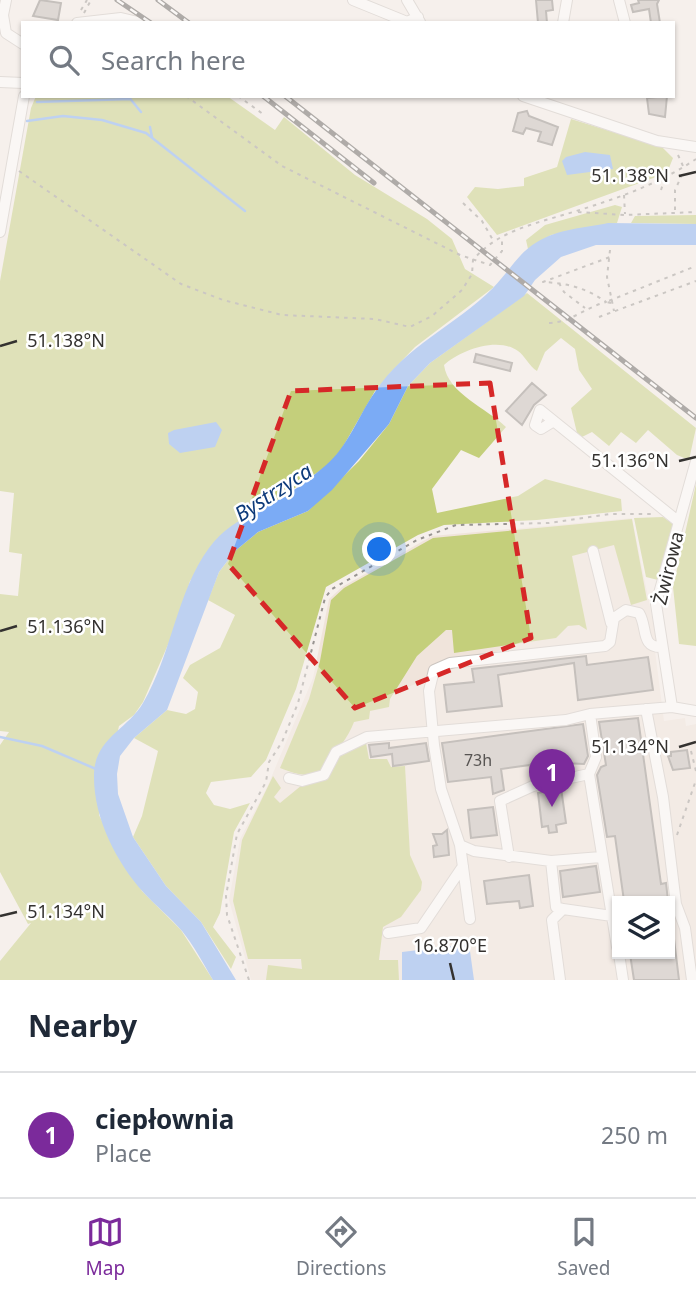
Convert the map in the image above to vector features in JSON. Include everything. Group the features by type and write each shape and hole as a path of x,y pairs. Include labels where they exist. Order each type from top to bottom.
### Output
{"street":[{"path":"6,0 3,34 21,43"},
{"path":"353,0 405,21"},
{"path":"407,0 419,20"},
{"path":"563,21 567,0"},
{"path":"619,0 624,21"},
{"path":"95,21 121,18 134,21"},
{"path":"0,82 21,83"},
{"path":"0,232 24,98"},
{"path":"529,98 675,144 696,147"},
{"path":"558,108 560,98"},
{"path":"554,421 662,511 679,522"},
{"name":"Żwirowa","path":"677,708 662,647 656,604 696,461"},
{"path":"470,919 460,845 441,789 433,732 430,682 438,667 605,646 610,642 611,623 593,551"},
{"path":"611,623 626,610 639,613 650,646 662,647"},
{"path":"289,778 302,781 324,775 336,752 353,741 367,737 566,720 590,714 646,709 677,708 696,711"},
{"path":"646,709 671,840 676,904 693,965 692,980"},
{"path":"551,861 556,907 612,916 589,774 596,757 590,714"},
{"path":"556,760 559,780"},
{"path":"509,857 500,801 533,786 589,774"},
{"path":"460,845 466,849 509,857 551,861 601,857"},
{"path":"388,933 421,928 430,919 463,866"},
{"path":"561,980 552,920 562,909"},
{"path":"620,959 623,980"}],"path":[{"path":"87,0 80,9 83,10 91,0"},
{"path":"189,98 282,166 473,260 490,265 502,251 502,237"},
{"path":"241,98 263,114"},
{"path":"675,144 684,167"},
{"path":"11,168 112,233 181,284 223,300 282,316 375,319 410,327 432,316 462,290 472,274 473,260 493,240 535,223 624,195 676,173 696,159"},
{"path":"675,212 675,190 681,177 676,173"},
{"path":"661,190 665,178"},
{"path":"624,195 625,215"},
{"path":"463,203 482,220 493,240"},
{"path":"574,212 625,215 696,212"},
{"path":"610,250 607,277 614,312"},
{"path":"606,302 590,291 559,282 543,282 610,257"},
{"path":"549,323 563,323 587,309 696,266"},
{"path":"599,317 696,281"},
{"path":"559,282 564,292 587,309"},
{"path":"249,980 227,915 226,896 237,834 266,782 270,762 282,742 298,703 325,598 332,589 417,540 456,525 549,523 610,514 657,514 662,511"},
{"path":"691,751 696,771"},
{"path":"671,840 679,835 696,780"}],"highlighted area":[{"path":"490,383 531,638 355,708 228,564 291,391"}],"shaded area":[{"path":"632,518 657,641 654,643 664,721 685,718 686,726 696,724 696,980 251,980 229,900 240,839 268,785 313,678 329,599 342,587 432,536"}],"green space":[{"path":"35,98 230,98 275,130 284,117 355,175 427,219 452,239 465,269 494,287 415,347 391,372 375,391 341,450 327,466 277,500 248,513 190,581 177,624 143,702 134,715 119,726 99,815 121,859 142,891 181,930 213,980 0,980 0,961 31,923 28,924 0,872 0,745 9,732 0,731 0,594 18,596 22,554 9,552 14,493 0,491 0,281 31,108"},
{"path":"571,119 662,147 673,158 667,173 497,235 467,197 475,187 498,189 524,186 524,178 557,167"},
{"path":"615,205 622,207 617,223 551,235 528,249 526,240 545,225"},
{"path":"696,215 696,224 631,223 635,216"},
{"path":"527,293 696,428 689,460 677,455 648,430 636,443 621,432 609,446 592,432 582,437 577,433 571,408 592,389 579,370 575,349 561,338 545,352 537,371 518,351 500,345 468,350 444,365 447,375 460,392 506,427 479,458 461,450 432,489 437,513 518,496 545,479 621,499 622,511 537,520 444,525 418,535 326,587 296,689 266,760 251,777 211,782 206,793 214,805 230,809 250,803 234,832 220,913 213,927 236,957 231,969 201,922 166,886 133,837 142,816 158,751 134,738 167,710 186,714 195,709 198,692 183,678 190,665 220,648 235,615 208,600 219,572 235,551 258,532 308,511 359,461 389,424 408,386 430,363"},
{"path":"696,484 696,646 679,644 673,587"},
{"path":"663,517 673,524 658,580 646,577 634,518"},
{"path":"632,519 647,600 631,605 614,545 572,556 587,630 579,625 568,626 556,638 454,653 452,630 446,630 417,656 390,699 389,707 370,711 369,719 354,722 322,773 300,774 280,768 309,699 320,661 331,600 344,588 433,538"},
{"path":"366,743 369,759 387,759 391,767 405,766 410,855 422,882 421,890 401,917 383,927 379,960 398,960 399,980 266,980 268,965 302,969 301,959 248,959 233,901 242,840 273,776 281,788 274,797 280,803 302,785 325,778 339,752"}],"water":[{"path":"585,152 610,155 613,169 567,175 562,161 566,157"},
{"path":"608,223 696,224 696,245 596,245 561,257 535,280 524,296 430,363 408,386 389,424 332,490 308,511 258,532 235,551 219,572 167,710 134,738 120,756 118,794 133,837 166,886 201,922 236,980 213,980 182,931 134,881 108,838 97,806 95,790 94,774 100,752 143,703 161,664 189,584 216,539 241,520 290,493 325,466 340,450 369,401 401,361 493,288 530,247 554,234"},
{"path":"216,422 222,430 215,447 180,453 169,444 168,433 174,430"},
{"path":"469,944 474,980 402,980 402,952"}],"building":[{"path":"40,0 61,3 58,20 33,16"},
{"path":"536,0 552,0 553,10 546,11 547,21 538,21"},
{"path":"638,0 659,0 657,4 660,21 651,21 649,9 633,12 631,5 639,3"},
{"path":"647,98 667,98 665,117 649,114"},
{"path":"527,111 529,116 558,127 552,145 538,141 541,132 526,128 523,134 513,131 518,113"},
{"path":"476,354 512,363 510,371 474,362"},
{"path":"532,383 546,395 534,405 522,425 506,411"},
{"path":"586,656 587,665 648,657 653,690 578,700 574,663 498,675 502,706 447,712 444,685 474,682 472,669"},
{"path":"638,718 661,884 666,883 667,896 623,896 615,836 607,837 597,775 601,767 606,765 599,722"},
{"path":"583,724 588,756 584,764 564,763 562,755 556,752 549,758 550,770 530,772 530,765 501,769 504,790 493,794 491,777 448,782 442,743"},
{"path":"389,743 389,748 426,743 429,761 393,766 392,754 371,757 369,745"},
{"path":"687,750 690,768 673,770 668,756 671,756 671,752"},
{"path":"561,788 566,823 556,825 557,832 549,833 548,826 542,827 538,793"},
{"path":"493,807 497,835 471,838 468,810"},
{"path":"447,830 449,855 434,857 433,846 437,845 433,834 442,834"},
{"path":"596,866 600,892 563,897 560,871"},
{"path":"529,875 533,906 520,908 519,901 487,904 484,881"},
{"path":"675,947 679,980 634,980 631,959 675,959"}],"waterway":[{"path":"130,98 141,112"},
{"path":"37,102 130,99"},
{"path":"27,121 63,116 102,120 146,133 245,211"},
{"path":"150,127 152,137"},
{"path":"0,737 42,746 96,769"}],"railway":[{"path":"117,0 148,21"},
{"path":"158,0 186,21"},
{"path":"266,98 374,183"},
{"path":"288,98 696,418"}],"place":[{"name":"ciepłownia","path":"552,807"}],"water label":[{"name":"Bystrzyca","path":"273,492"}]}
